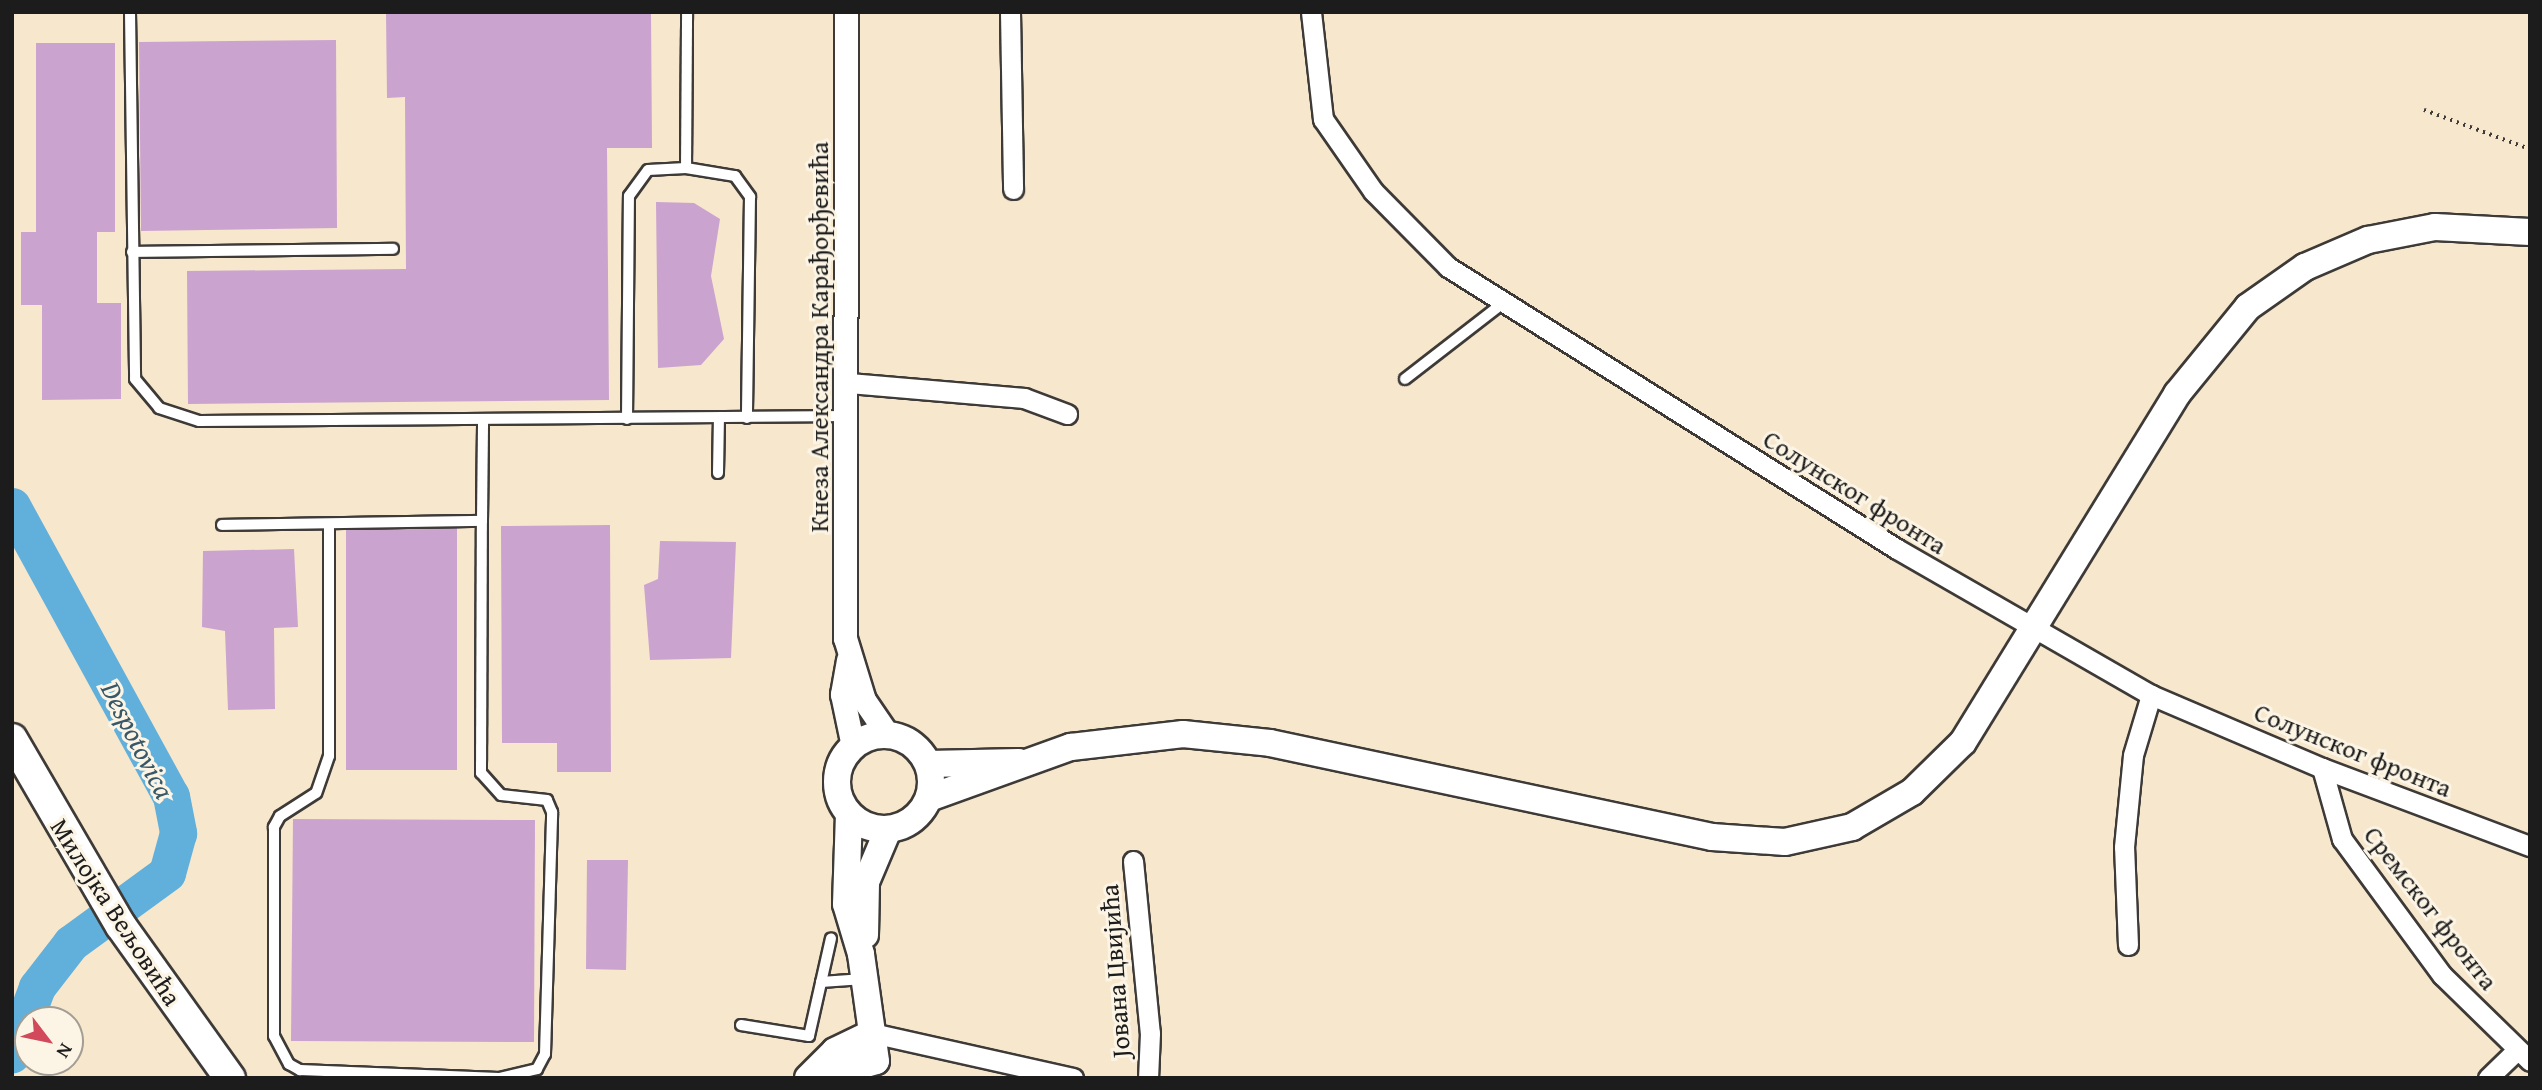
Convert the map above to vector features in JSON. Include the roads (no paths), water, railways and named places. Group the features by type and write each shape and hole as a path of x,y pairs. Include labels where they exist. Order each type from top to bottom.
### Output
{"main road":[{"path":"928,764 1019,762 1118,737 1212,735 1712,837 1785,842 1852,827 1912,792 1963,741 2202,357 2256,301 2305,267 2368,240 2447,227 2530,232"},
{"path":"816,1078 879,1070 863,967 844,882 849,815 837,773 853,746 888,735 912,744 928,764 929,798 913,820 888,830 849,815"},
{"name":"Милојка Вељовића","path":"12,740 75,852 157,982 230,1078"},
{"path":"929,798 988,782 1019,762"},
{"path":"863,967 866,882 888,830"},
{"path":"808,1078 835,1051 872,1032"}],"street":[{"name":"Кнеза Александра Карађорђевића","path":"846,12 848,660 842,694 853,746"},
{"path":"1010,12 1013,189"},
{"name":"Солунског фронта","path":"1311,12 1323,119 1373,191 1448,267 2033,629 2151,695 2322,768 2530,846"},
{"path":"849,383 1024,398 1066,414"},
{"name":"Кнеза Александра Карађорђевића","path":"848,660 869,710 888,735"},
{"path":"2128,945 2124,847 2133,755 2151,695"},
{"name":"Сремског фронта","path":"2322,768 2342,839 2442,975 2523,1056"},
{"name":"Јована Цвијића","path":"1133,861 1150,1032 1148,1078"},
{"path":"872,1032 1073,1078"},
{"path":"2488,1078 2523,1056"}],"lane":[{"path":"130,12 135,379 172,415 200,421 849,416"},
{"path":"686,168 687,12"},
{"path":"627,419 629,196 648,170 686,168 735,176 750,197 747,418"},
{"path":"132,252 393,249"},
{"path":"1405,379 1503,303"},
{"path":"718,473 719,418"},
{"path":"329,524 329,756 316,793 280,816 274,827 274,1036 289,1065 300,1070 499,1078 530,1072 545,1054 552,812 547,800 501,795 481,772 483,420"},
{"path":"222,525 482,521"},
{"path":"741,1025 809,1036 831,938"},
{"path":"821,982 863,967"}],"waterway":[{"name":"Despotovica","path":"12,506 171,796 178,833 167,873 71,943 37,987 12,1054"}]}
